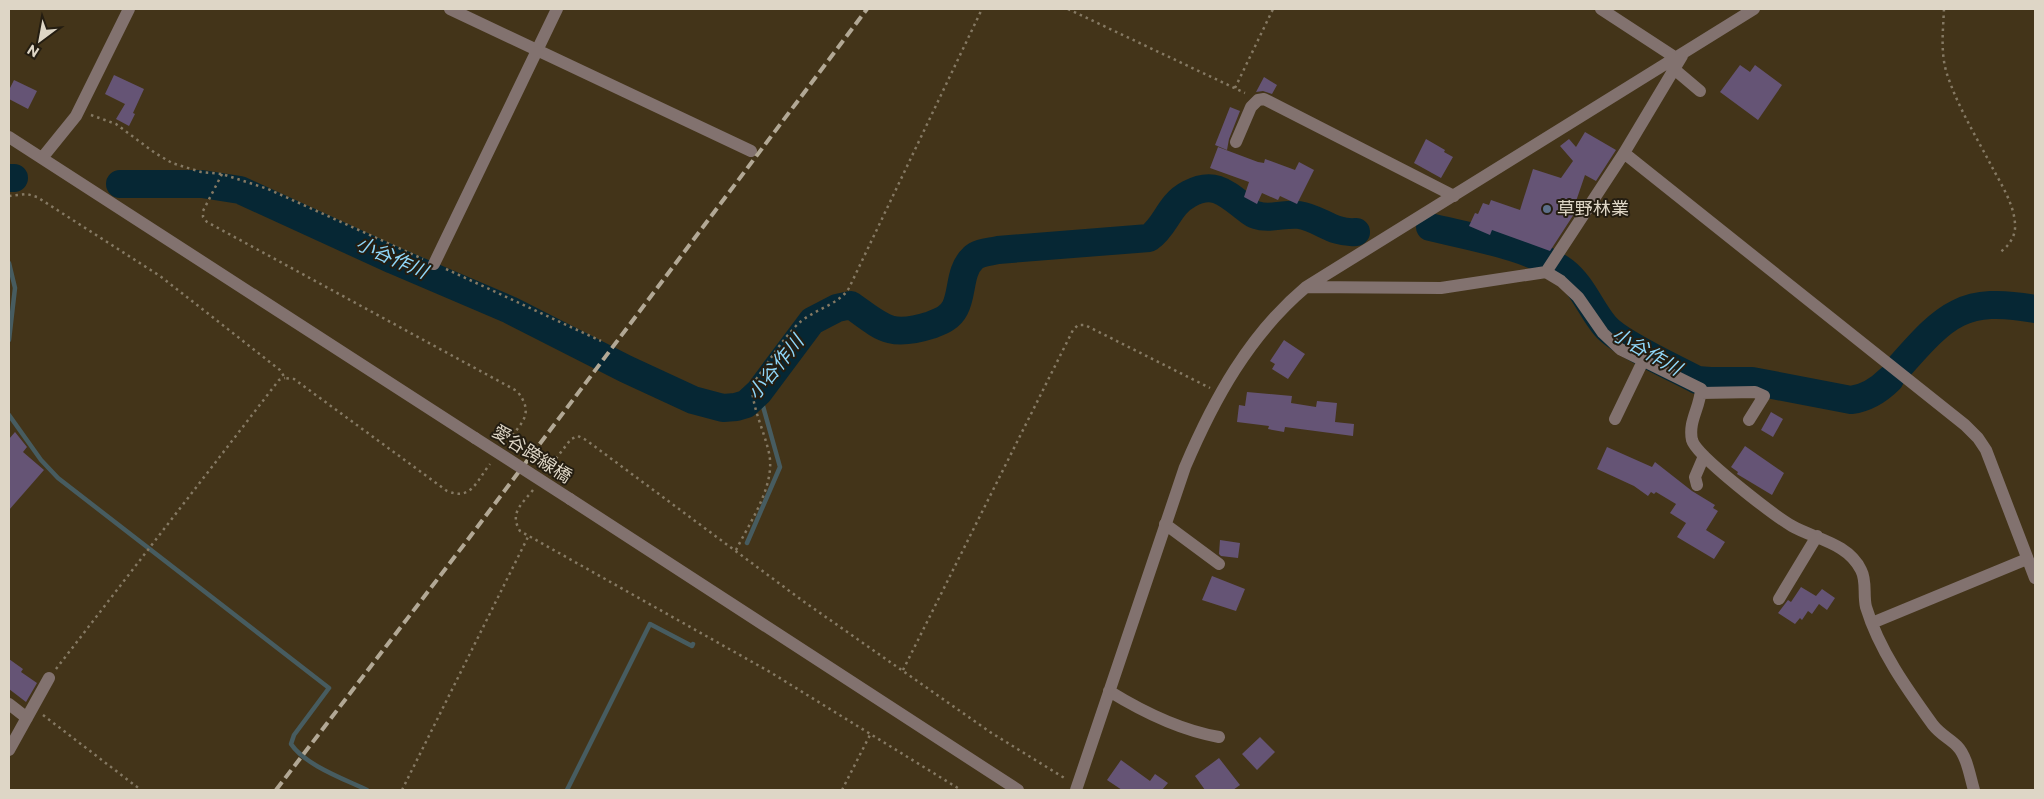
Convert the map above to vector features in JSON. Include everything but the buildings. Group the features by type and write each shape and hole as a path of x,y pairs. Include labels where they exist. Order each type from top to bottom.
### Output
{"street":[{"path":"42,158 69,126 79,110 129,9"},
{"path":"450,9 751,151"},
{"path":"434,264 557,9"},
{"path":"1601,9 1678,60 1700,91"},
{"path":"1076,790 1165,524 1200,430 1220,393 1250,346 1290,300 1306,287 1678,60 1754,9"},
{"path":"1306,287 1441,288 1551,265 1624,154 1678,60"},
{"path":"1236,142 1251,107 1258,100 1266,100 1454,196"},
{"name":"愛谷跨線橋","path":"9,137 1018,790"},
{"path":"1624,154 1965,425 1978,438 1986,450 2035,578"},
{"path":"1551,265 1561,281 1578,297 1603,333 1620,349 1701,390 1701,400 1690,430 1693,444 1704,456 1771,512 1792,526 1831,543 1849,556 1861,570 1866,605 1872,623 1898,675 1939,733 1957,746 1961,752 1974,790"},
{"path":"1615,419 1643,361"},
{"path":"1701,393 1755,392 1764,396 1749,420"},
{"path":"1697,485 1695,477 1704,456"},
{"path":"1165,524 1219,564"},
{"path":"1779,599 1817,536"},
{"path":"1872,623 2027,559"},
{"path":"9,750 49,678"},
{"path":"1109,691 1136,707 1177,726 1197,733 1219,737"},
{"path":"9,704 30,713"}],"path":[{"path":"736,550 769,482 771,468 769,452 756,412 752,385 799,323 847,293 982,9"},
{"path":"1068,9 1258,100"},
{"path":"1235,88 1272,9"},
{"path":"1944,9 1942,51 1948,77 1962,109 2011,204 2015,224 2012,239 2008,246 1999,253"},
{"path":"79,110 116,124 141,144 167,160 201,172 222,174 268,190 601,341"},
{"path":"211,193 222,174"},
{"path":"903,670 1073,330 1078,325 1085,325 1220,393"},
{"path":"49,678 279,380 285,378"},
{"path":"402,790 528,537"},
{"path":"30,713 141,790"},
{"path":"842,790 871,733"}],"waterway":[{"name":"小谷作川","path":"9,178 14,178"},
{"name":"小谷作川","path":"120,184 202,184 240,190 393,260 510,310 626,369 693,400 723,408 746,404 759,392 812,321 837,308 851,305 871,320 896,330 906,331 931,325 945,319 953,311 965,269 978,254 998,250 1149,238 1160,227 1176,204 1197,190 1205,188 1218,190 1256,215 1267,217 1299,215 1340,231 1356,232"},
{"name":"小谷作川","path":"1430,227 1518,249 1535,255 1564,271 1576,283 1605,326 1612,333 1648,355 1697,380 1752,381 1851,400 1872,393 1890,379"},
{"path":"9,263 15,288 9,340"},
{"name":"小谷作川","path":"1901,365 1944,321 1958,313 1990,305 2035,309"},
{"path":"747,543 780,467 759,392"},
{"path":"9,415 41,460 58,478 329,688 294,735 291,744 297,752 315,765 367,790"},
{"path":"567,790 650,624 692,646 693,644"}],"railway":[{"path":"276,790 466,542 867,9"}],"place":[{"name":"草野林業","path":"1547,209"}]}
